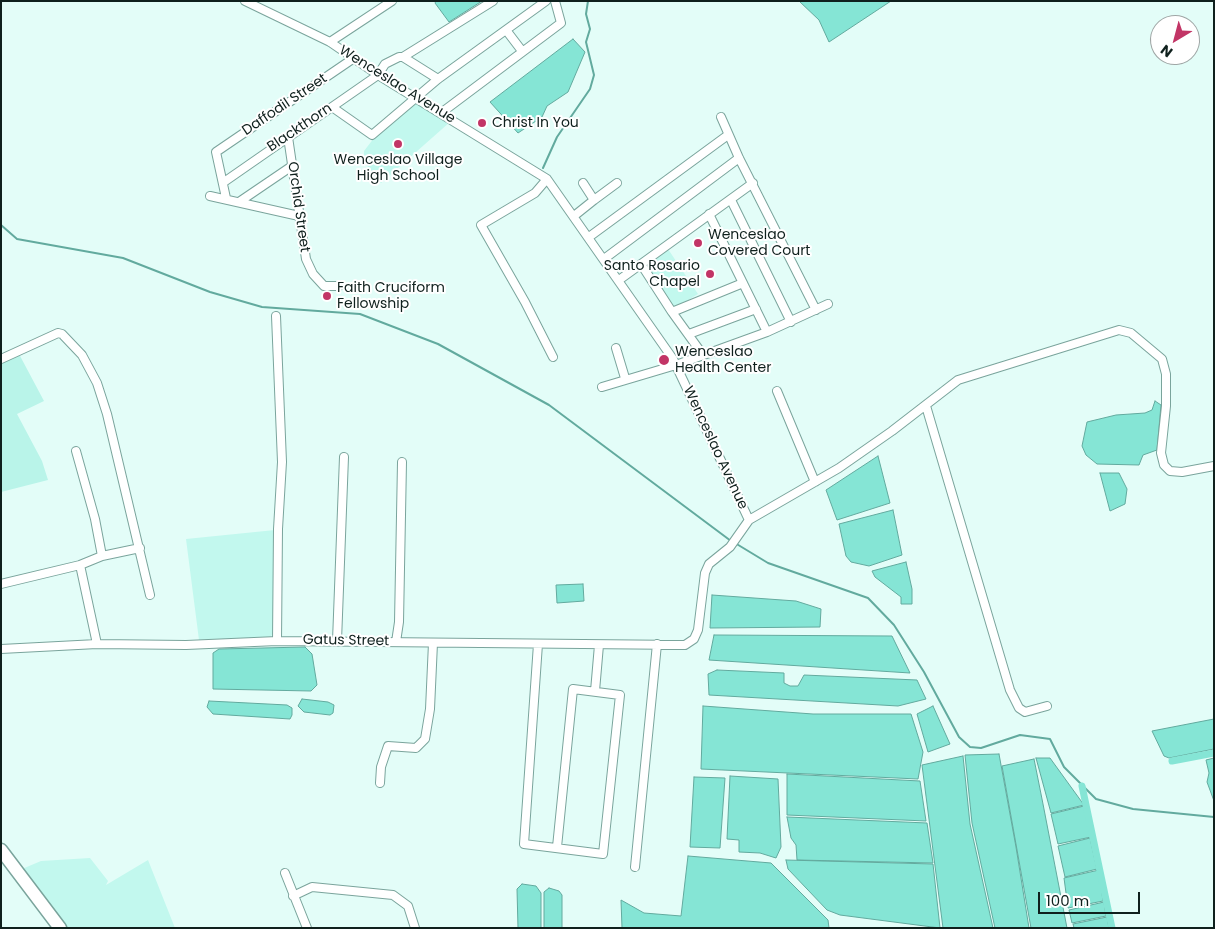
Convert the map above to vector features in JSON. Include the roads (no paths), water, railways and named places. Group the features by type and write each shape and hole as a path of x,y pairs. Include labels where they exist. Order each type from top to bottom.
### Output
{"main road":[{"path":"1,850 60,928"}],"street":[{"name":"Wenceslao Avenue","path":"246,1 330,42 378,76 547,178 619,280 676,365 748,520 730,547 709,564 705,573 698,630 691,643"},
{"path":"330,42 392,1"},
{"name":"Blackthorn","path":"224,182 378,76 385,64 399,57 403,58 493,1"},
{"path":"332,107 372,135 438,80 546,1"},
{"path":"441,113 561,23 555,1"},
{"path":"506,30 522,51"},
{"name":"Daffodil Street","path":"224,182 216,152 354,58"},
{"path":"403,58 438,80"},
{"path":"721,117 739,158 816,310"},
{"path":"589,237 728,135"},
{"name":"Orchid Street","path":"288,137 306,259 313,274 324,286 339,286"},
{"path":"604,259 739,158"},
{"path":"240,202 292,166"},
{"path":"547,178 535,193 481,225 525,302 552,357"},
{"path":"224,182 226,198"},
{"path":"583,183 594,200"},
{"path":"574,216 617,183"},
{"path":"619,280 753,184"},
{"path":"210,196 226,198 299,216"},
{"path":"731,200 791,322"},
{"path":"709,214 767,332"},
{"path":"641,264 703,355"},
{"path":"672,312 743,283"},
{"path":"602,387 625,378 676,365 767,332 828,304"},
{"path":"690,334 756,309"},
{"path":"276,316 282,462 278,529 278,641"},
{"path":"748,520 840,468 926,406 958,380 1120,330 1131,333 1162,359 1166,374 1166,406 1161,453 1164,465 1170,471 1182,472 1214,466"},
{"path":"1,358 58,333 62,334 82,355 97,383 107,414 150,595"},
{"path":"616,348 625,378"},
{"path":"777,391 815,482"},
{"path":"926,406 1010,690 1019,708 1025,712 1047,706"},
{"path":"76,450 95,519 102,556"},
{"path":"337,641 344,457"},
{"path":"396,642 399,622 402,462"},
{"path":"1,584 80,565 102,556 140,548"},
{"path":"80,565 97,644"},
{"name":"Gatus Street","path":"1,649 97,644 186,645 278,641 599,645 685,645 691,643"},
{"path":"380,783 381,767 388,746 416,748 424,739 430,709 433,643"},
{"path":"538,644 524,844 603,854 620,695 573,690 557,847"},
{"path":"635,867 657,644"},
{"path":"594,691 599,645"},
{"path":"284,873 307,928"},
{"path":"293,896 312,887 393,895 408,906 415,928"}],"waterway":[{"path":"543,168 557,137 590,89 594,75 586,42 590,29 586,14 588,1"},
{"path":"1,225 17,239 123,258 210,292 262,307 360,314 438,344 549,405 731,541"},
{"path":"735,543 768,563 868,598 894,625 924,672 959,737 970,747 981,748 1020,735 1050,739 1064,767 1096,799 1133,809 1214,817"},
{"path":"1172,761 1214,753"},
{"path":"1082,786 1112,928"}],"place":[{"name":"Christ In You","path":"482,123"},
{"name":"Wenceslao Village High School","path":"398,144"},
{"name":"Wenceslao Covered Court","path":"698,243"},
{"name":"Santo Rosario Chapel","path":"710,274"},
{"name":"Faith Cruciform Fellowship","path":"327,296"},
{"name":"Wenceslao Health Center","path":"664,360"}]}
